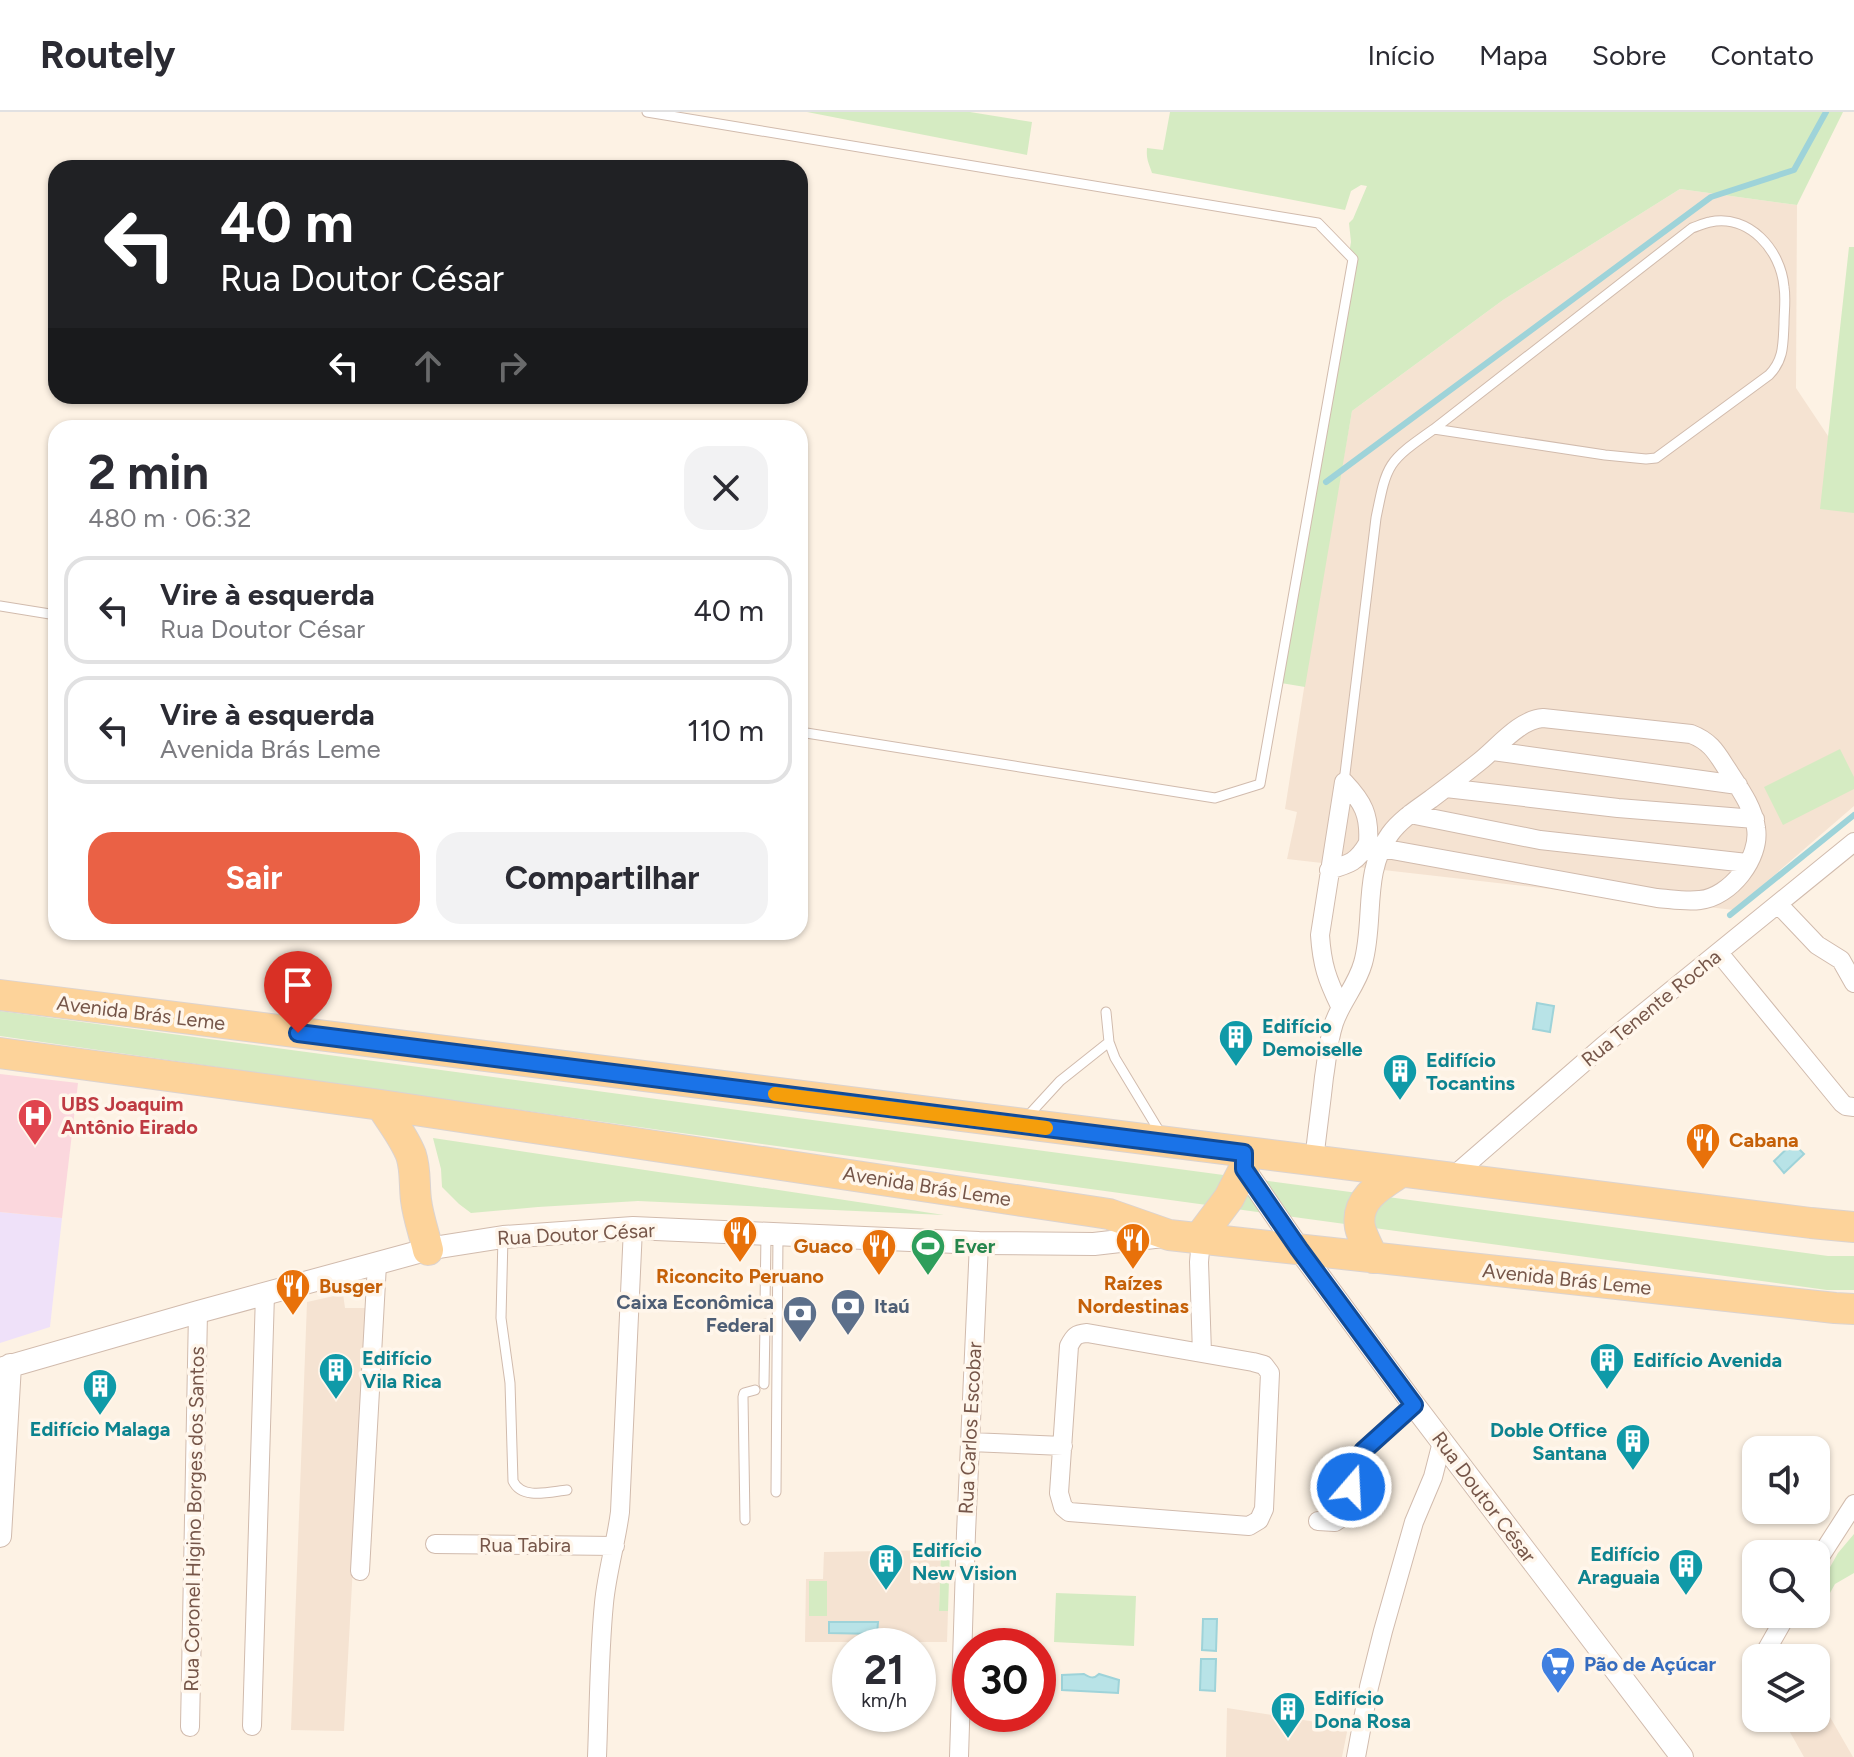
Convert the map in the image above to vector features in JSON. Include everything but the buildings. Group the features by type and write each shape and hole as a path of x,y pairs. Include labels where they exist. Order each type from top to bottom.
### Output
{"main road":[{"name":"Avenida Brás Leme","path":"0,995 1167,1143 1244,1161 1314,1161 1854,1227"},
{"name":"Avenida Brás Leme","path":"0,1053 381,1105 1109,1214 1169,1235 1854,1309"},
{"path":"381,1105 410,1154 418,1212 428,1250"},
{"path":"1200,1239 1229,1198 1244,1161"},
{"path":"1373,1258 1360,1230 1363,1205 1377,1187 1401,1172"}],"street":[{"path":"1329,870 1348,865 1535,718 1691,734 1704,739 1738,785 1755,819 1757,832 1756,845 1735,881 1718,894 1701,900 1657,898 1375,845"},
{"path":"1493,751 1738,785"},
{"path":"1314,1161 1329,1039 1340,1006 1354,985 1363,963 1374,873 1375,845 1364,807 1344,782"},
{"path":"1340,1006 1326,977 1320,935 1344,782"},
{"path":"1446,788 1657,812 1755,819"},
{"path":"1410,814 1540,840 1747,863"},
{"name":"Rua Tenente Rocha","path":"1451,1178 1603,1046 1854,842"},
{"path":"1778,904 1817,945 1841,960 1854,983"},
{"path":"1719,953 1842,1103 1854,1107"},
{"name":"Rua Doutor César","path":"1244,1161 1299,1249 1682,1757"},
{"path":"597,1757 604,1603 620,1512 633,1228"},
{"name":"Rua Doutor César","path":"5,1367 428,1250 503,1237 633,1228 979,1243 1094,1244 1169,1235"},
{"path":"1200,1239 1202,1353"},
{"name":"Rua Carlos Escobar","path":"959,1757 979,1243"},
{"path":"360,1571 377,1264"},
{"path":"252,1726 265,1294"},
{"name":"Rua Coronel Higino Borges dos Santos","path":"190,1727 198,1312"},
{"path":"1087,1333 1202,1353 1260,1363 1270,1373 1262,1516 1249,1526 1069,1512 1063,1507 1059,1493 1069,1346 1073,1337 1087,1333"},
{"path":"0,1536 5,1367"},
{"path":"1318,1521 1335,1522 1344,1516 1358,1458 1414,1405"},
{"path":"970,1442 1063,1446"},
{"path":"1356,1757 1383,1631 1414,1522 1433,1477 1442,1442"},
{"path":"1433,1477 1468,1476"},
{"path":"1830,1541 1854,1504"},
{"name":"Rua Tabira","path":"435,1544 615,1546"}],"lane":[{"path":"647,112 1318,223 1353,259 1260,784 1215,798 808,733"},
{"path":"1344,782 1376,518 1384,476 1391,463 1403,450 1692,228 1710,222 1741,225 1759,234 1780,266 1784,285 1784,316 1782,357 1777,367 1656,458 1605,455 1434,429"},
{"path":"0,606 48,614"},
{"path":"1106,1012 1109,1042 1115,1058 1167,1143"},
{"path":"1019,1124 1060,1081 1109,1042"},
{"path":"765,1305 772,1234"},
{"path":"772,1234 776,1492"},
{"path":"503,1237 501,1333 510,1383 513,1481 522,1492 537,1494 567,1490"},
{"path":"745,1520 743,1397 744,1393 760,1387 765,1324"}],"shaded area":[{"path":"1680,189 1797,205 1796,388 1854,475 1854,806 1734,910 1287,859 1297,812 1285,809 1352,411 1503,300"},
{"name":"UBS Joaquim Antônio Eirado","path":"0,1074 78,1083 62,1218 0,1212"},
{"path":"0,1212 62,1218 50,1327 0,1343"},
{"path":"343,1294 345,1308 367,1308 344,1731 291,1730 307,1302"},
{"path":"941,1550 939,1610 948,1611 947,1642 936,1642 936,1628 832,1628 832,1642 805,1642 806,1579 823,1579 824,1552"},
{"path":"1227,1708 1348,1727 1342,1757 1226,1757"},
{"path":"1830,1717 1853,1757 1804,1757 1790,1732 1830,1732"}],"green space":[{"path":"807,112 970,112 1032,122 1027,155"},
{"path":"1170,112 1843,112 1797,205 1680,189 1503,300 1352,411 1305,687 1281,683 1299,547 1351,242 1349,223 1367,186 1361,185 1351,191 1345,210 1152,173 1147,148 1163,150"},
{"path":"1849,247 1854,247 1854,513 1820,509"},
{"path":"1840,749 1854,777 1854,789 1783,825 1764,787"},
{"path":"0,1011 1828,1256 1854,1256 1854,1290 1827,1290 0,1036"},
{"path":"433,1138 944,1215 638,1201 471,1213 442,1187"},
{"path":"1854,1534 1854,1573 1835,1584 1830,1593 1830,1567"},
{"path":"941,1550 950,1550 948,1611 939,1611"},
{"path":"809,1581 827,1581 827,1616 809,1616"},
{"path":"1056,1593 1136,1596 1134,1646 1056,1642"}],"water":[{"path":"1537,1003 1554,1006 1550,1032 1533,1029"},
{"path":"1793,1143 1804,1154 1784,1173 1774,1161"},
{"path":"1203,1619 1217,1619 1216,1651 1202,1650"},
{"path":"829,1622 878,1622 878,1628 832,1628 832,1633 829,1633"},
{"path":"1201,1659 1216,1659 1215,1691 1200,1690"},
{"path":"1099,1674 1119,1680 1118,1693 1062,1690 1062,1675 1095,1677"}],"waterway":[{"path":"1326,482 1711,197 1794,170 1826,112"},
{"path":"1730,915 1854,815"}],"slow traffic":[{"path":"775,1094 1046,1128"}],"place":[{"name":"Edifício Demoiselle","path":"1236,1068"},
{"name":"Edifício Tocantins","path":"1400,1102"},
{"name":"UBS Joaquim Antônio Eirado","path":"35,1147"},
{"name":"Cabana","path":"1703,1171"},
{"name":"Riconcito Peruano","path":"740,1264"},
{"name":"Raízes Nordestinas","path":"1133,1271"},
{"name":"Guaco","path":"879,1277"},
{"name":"Ever","path":"928,1277"},
{"name":"Busger","path":"293,1317"},
{"name":"Itaú","path":"848,1337"},
{"name":"Caixa Econômica Federal","path":"800,1344"},
{"name":"Edifício Avenida","path":"1607,1391"},
{"name":"Edifício Vila Rica","path":"336,1401"},
{"name":"Edifício Malaga","path":"100,1417"},
{"name":"Doble Office Santana","path":"1633,1472"},
{"name":"Edifício New Vision","path":"886,1592"},
{"name":"Edifício Araguaia","path":"1686,1597"},
{"name":"Pão de Açúcar","path":"1558,1695"},
{"name":"Edifício Dona Rosa","path":"1288,1740"}],"route":[{"path":"298,1033 1244,1153 1244,1169 1414,1405 1363,1451 1358,1458 1351,1487"}]}
